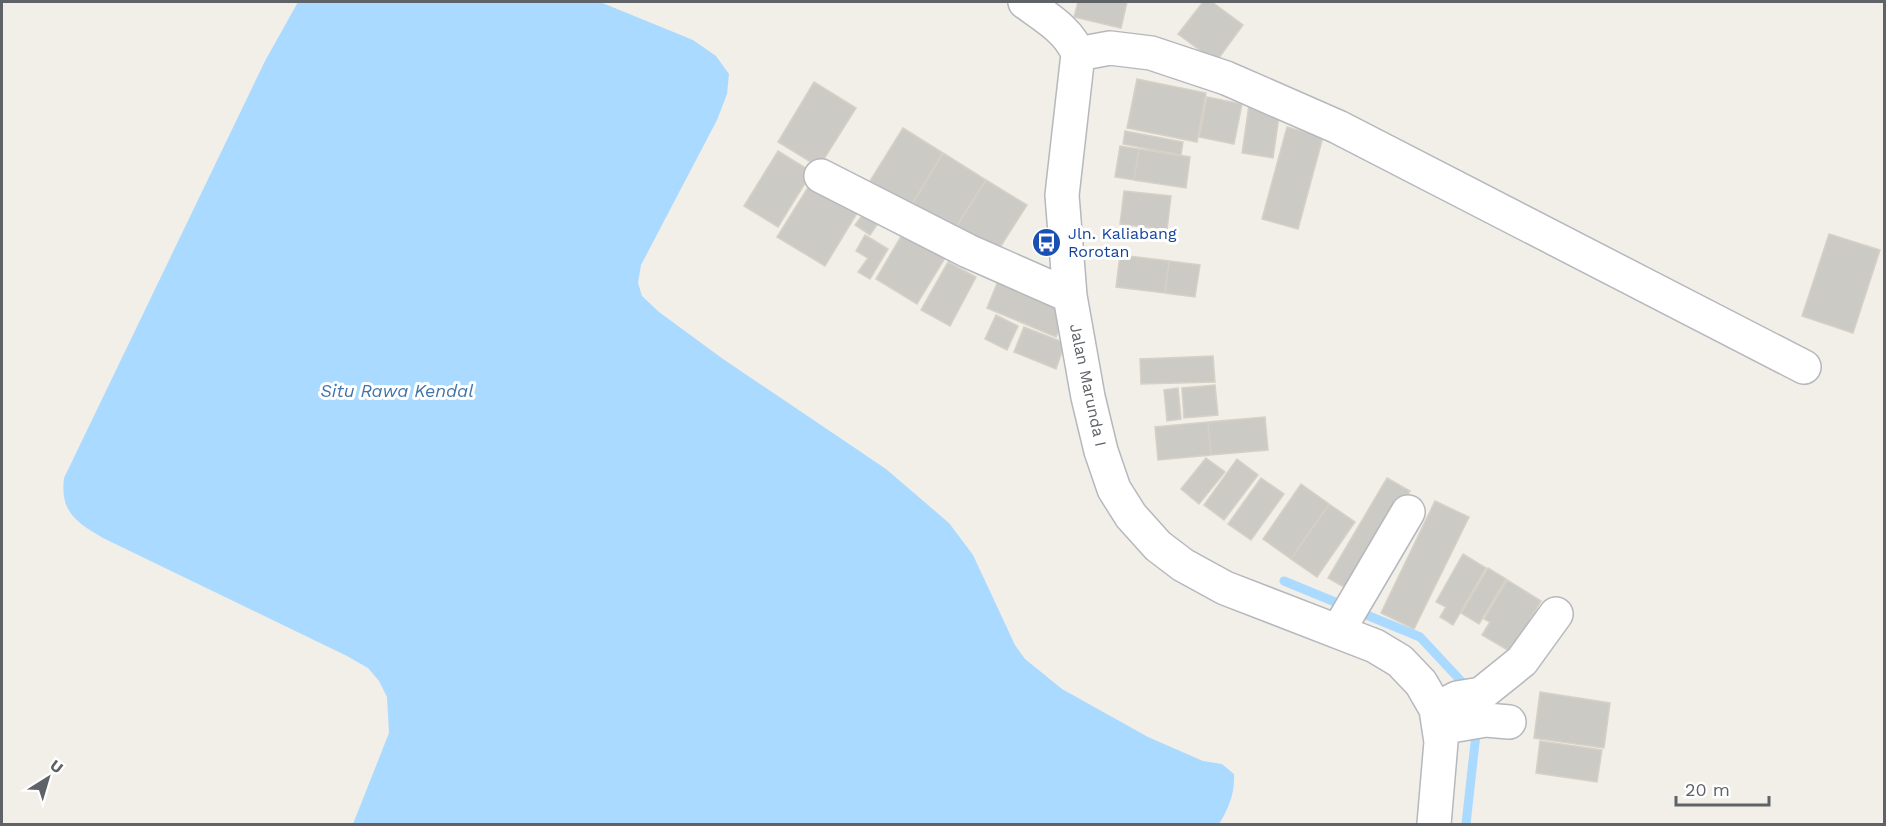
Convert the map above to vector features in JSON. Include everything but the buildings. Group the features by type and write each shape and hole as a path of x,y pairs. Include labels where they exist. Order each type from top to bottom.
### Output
{"street":[{"path":"1025,2 1057,25 1073,41 1078,54 1110,48 1151,53 1226,78 1338,128 1804,367"},
{"name":"Jalan Marunda I","path":"1078,54 1062,195 1070,296 1088,397 1101,451 1114,489 1131,516 1158,546 1182,565 1225,588 1348,614 1375,646 1400,661 1421,683 1467,714 1441,742 1434,825"},
{"path":"821,176 968,251 1070,296"},
{"path":"1348,614 1408,512"},
{"path":"1467,714 1522,661 1556,614"}],"water":[{"name":"Situ Rawa Kendal","path":"298,2 600,2 693,40 716,56 729,74 727,94 717,120 641,265 638,283 642,296 659,312 723,359 886,469 949,523 973,555 1015,645 1025,659 1062,689 1148,737 1203,761 1222,764 1234,774 1231,800 1219,824 353,824 389,733 387,697 379,681 368,668 103,538 85,527 72,515 67,508 63,490 64,478 265,61"}],"waterway":[{"path":"1284,581 1420,637 1461,681 1464,690"},
{"path":"1466,824 1476,734 1474,727"}],"place":[{"name":"Jln. Kaliabang Rorotan","path":"1047,242"}]}
